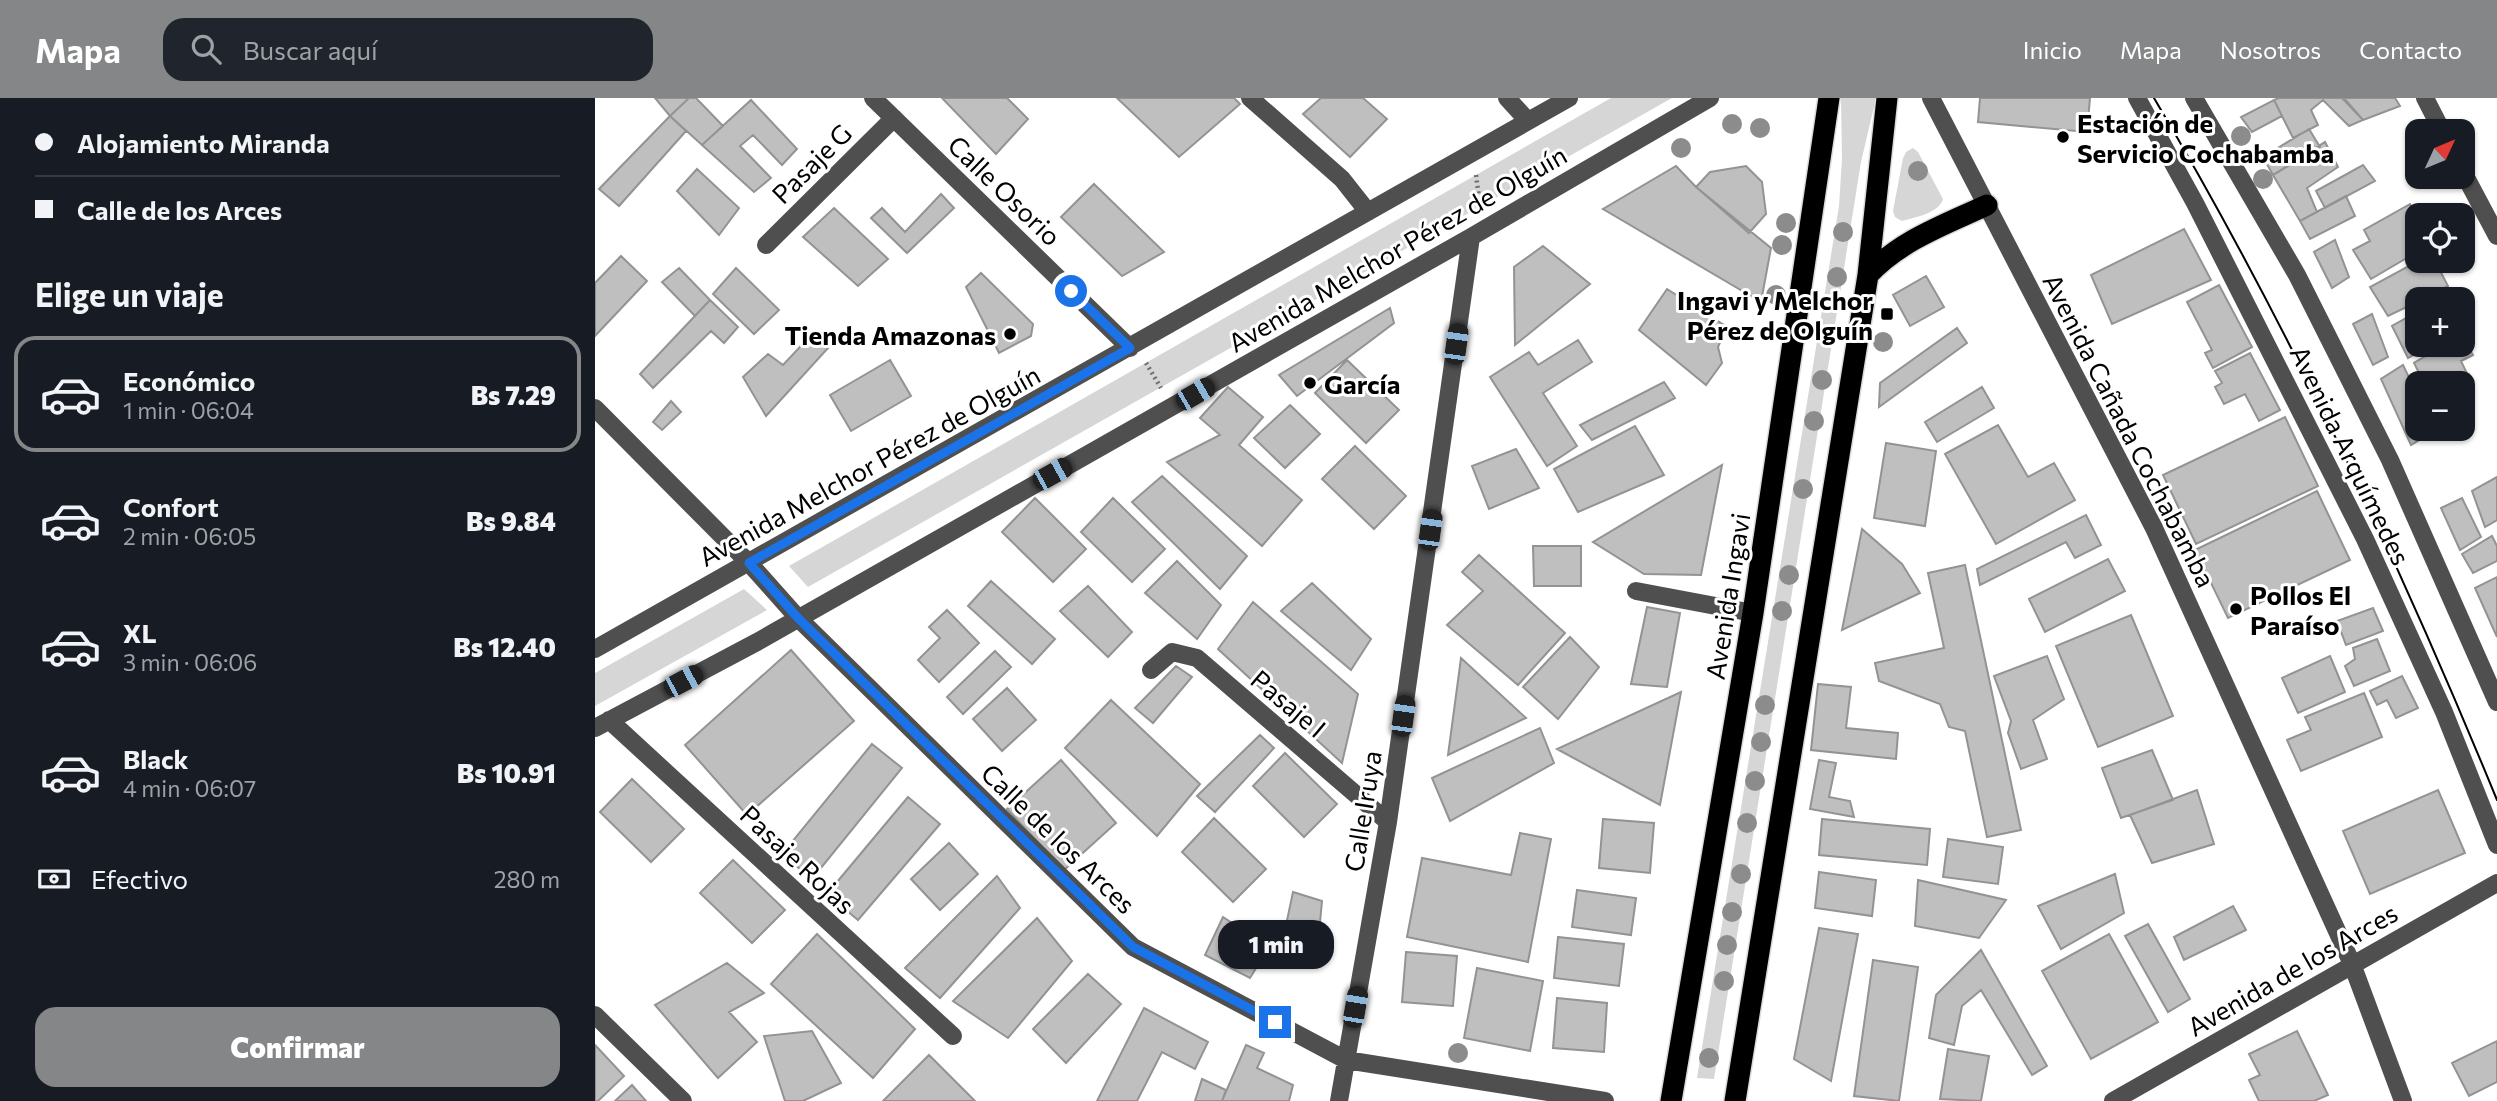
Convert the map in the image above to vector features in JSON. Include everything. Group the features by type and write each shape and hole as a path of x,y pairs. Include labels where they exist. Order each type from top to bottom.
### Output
{"highway":[{"name":"Avenida Ingavi","path":"1671,1101 1753,613 1829,98"},
{"path":"1735,1101 1868,275 1887,98"},
{"path":"1868,275 1885,257 1902,245 1987,205"}],"street":[{"name":"Calle Osorio","path":"873,98 1130,348"},
{"path":"1250,98 1342,179 1368,212"},
{"path":"1507,98 1528,121"},
{"name":"Avenida Melchor Pérez de Olguín","path":"595,649 1569,98"},
{"name":"Avenida Melchor Pérez de Olguín","path":"602,724 798,618 1471,237 1710,98"},
{"name":"Avenida Cañada Cochabamba","path":"1931,98 2154,528 2352,964 2403,1101"},
{"name":"Avenida Arquímedes","path":"2137,98 2195,203 2365,539 2444,712 2497,845"},
{"name":"Avenida Arquímedes","path":"2194,98 2297,275 2390,460 2497,702"},
{"path":"2425,98 2436,119"},
{"name":"Pasaje G","path":"766,245 894,118"},
{"path":"2472,189 2497,236"},
{"name":"Calle Iruya","path":"1339,1101 1388,822 1471,237"},
{"name":"Calle de los Arces","path":"595,408 749,563 798,618 1133,947 1346,1060 1605,1101"},
{"path":"1636,590 1753,613"},
{"name":"Pasaje I","path":"1151,670 1172,652 1197,658 1388,822"},
{"name":"Pasaje Rojas","path":"602,724 953,1036"},
{"name":"Avenida de los Arces","path":"2113,1101 2497,883"},
{"path":"595,1015 683,1101"}],"path":[{"path":"1476,175 1481,207"},
{"path":"1146,362 1161,388"}],"shaded area":[{"path":"1611,98 1672,98 808,587 789,566"},
{"path":"1841,98 1876,98 1861,162 1714,1079 1697,1078 1839,206 1842,159"},
{"path":"1913,148 1918,152 1943,199 1932,211 1902,221 1895,217 1893,211 1903,158 1906,152"},
{"path":"744,589 767,610 595,706 595,673"}],"building":[{"path":"655,98 689,98 670,116"},
{"path":"689,98 696,98 723,126 702,145 670,116"},
{"path":"942,98 1007,98 1028,119 996,154"},
{"path":"1117,98 1234,98 1240,104 1179,157"},
{"path":"1321,98 1363,98 1387,119 1350,157 1303,114"},
{"path":"1980,98 2090,98 2087,132 1978,122"},
{"path":"2342,98 2363,120 2349,126 2323,100 2311,110 2318,125 2293,138 2274,100"},
{"path":"2344,98 2395,98 2400,106 2363,120"},
{"path":"751,100 797,149 782,165 753,135 740,146 771,178 754,192 702,145"},
{"path":"2274,100 2282,116 2252,132 2241,117"},
{"path":"670,116 686,131 619,206 599,189"},
{"path":"2309,129 2320,147 2273,175 2263,157"},
{"path":"2325,142 2338,167 2307,188 2317,212 2300,221 2273,175"},
{"path":"2363,165 2375,181 2325,208 2316,191"},
{"path":"1676,166 1696,187 1771,248 1761,302 1603,209"},
{"path":"1746,166 1762,182 1766,214 1749,233 1696,187 1710,172"},
{"path":"697,169 739,208 719,235 677,191"},
{"path":"1094,184 1164,252 1122,276 1061,217"},
{"path":"941,194 954,208 907,253 871,218 882,208 905,232"},
{"path":"2346,196 2355,216 2310,239 2300,221"},
{"path":"2405,207 2405,259 2371,279 2353,250 2370,241 2364,230"},
{"path":"834,208 888,259 858,286 803,237"},
{"path":"2184,229 2211,280 2112,324 2091,275"},
{"path":"2335,240 2349,277 2332,288 2314,252"},
{"path":"1543,246 1590,284 1515,345 1514,267"},
{"path":"621,256 647,281 595,336 595,283"},
{"path":"679,268 710,300 695,316 662,282"},
{"path":"736,268 779,310 754,334 713,294"},
{"path":"2405,268 2405,273 2441,273 2448,286 2405,287 2405,308 2388,316 2370,287"},
{"path":"981,273 1033,324 1031,336 999,353 966,287"},
{"path":"1926,276 1944,307 1910,326 1893,295"},
{"path":"2219,285 2252,347 2213,368 2205,353 2212,350 2187,302"},
{"path":"1667,289 1727,327 1718,347 1722,363 1706,385 1639,330"},
{"path":"710,300 738,327 724,343 711,331 653,388 640,374"},
{"path":"1390,308 1394,323 1297,396 1279,375"},
{"path":"2372,314 2388,357 2373,365 2353,324"},
{"path":"2405,319 2405,352 2392,326"},
{"path":"1957,328 1967,343 1879,407 1880,383"},
{"path":"815,331 829,347 766,416 743,377 768,354 783,365"},
{"path":"1578,340 1592,362 1543,393 1577,446 1547,466 1490,377 1529,352 1538,365"},
{"path":"2250,353 2280,410 2259,421 2245,394 2224,404 2215,387 2222,383 2215,371"},
{"path":"2424,357 2469,357 2461,361 2466,371 2418,371 2414,363"},
{"path":"890,360 911,396 851,431 830,395"},
{"path":"1347,360 1399,410 1366,443 1315,393"},
{"path":"2403,365 2406,371 2405,432 2381,379"},
{"path":"1664,382 1675,398 1592,440 1580,425"},
{"path":"1228,387 1263,417 1239,445 1302,500 1262,546 1167,462 1220,435 1200,418"},
{"path":"1982,387 1994,408 1937,442 1925,422"},
{"path":"671,401 681,412 662,430 653,422"},
{"path":"1290,405 1320,434 1285,468 1254,438"},
{"path":"2285,417 2318,486 2196,544 2163,475"},
{"path":"1998,425 2028,477 2054,463 2075,500 1996,544 1945,454"},
{"path":"1635,426 1664,475 1578,512 1554,469"},
{"path":"1886,443 1936,451 1925,526 1874,518"},
{"path":"1355,446 1406,496 1374,529 1322,479"},
{"path":"1516,449 1539,488 1489,509 1472,466"},
{"path":"1722,465 1701,575 1644,574 1593,542"},
{"path":"1162,476 1247,556 1220,589 1132,502"},
{"path":"2497,477 2497,520 2485,527 2472,491"},
{"path":"2317,491 2350,560 2228,618 2195,550"},
{"path":"1035,498 1086,549 1053,582 1002,532"},
{"path":"1113,498 1165,549 1132,582 1081,532"},
{"path":"2462,498 2481,537 2460,550 2441,508"},
{"path":"2086,515 2101,545 2075,558 2066,542 1980,585 1977,569"},
{"path":"1862,529 1902,564 1920,593 1842,630"},
{"path":"2492,536 2497,546 2497,561 2473,573 2462,554"},
{"path":"1533,546 1581,546 1581,586 1534,586"},
{"path":"1479,555 1565,633 1518,685 1447,625 1483,591 1462,572"},
{"path":"2108,559 2125,591 2045,632 2029,599"},
{"path":"1177,561 1221,605 1197,639 1145,593"},
{"path":"1965,565 2021,830 1987,837 1965,731 1949,727 1940,704 1879,681 1875,663 1944,648 1928,573"},
{"path":"2497,577 2497,637 2475,588"},
{"path":"991,581 1055,639 1032,664 968,606"},
{"path":"1312,583 1371,639 1351,670 1281,611"},
{"path":"1088,586 1132,632 1108,657 1060,611"},
{"path":"1253,602 1358,694 1342,763 1218,649"},
{"path":"1647,607 1680,613 1667,687 1631,684"},
{"path":"2373,608 2383,631 2346,645 2337,621"},
{"path":"947,610 979,643 939,682 918,660 940,638 929,627"},
{"path":"2131,615 2173,716 2098,747 2056,646"},
{"path":"1570,637 1599,667 1558,719 1523,687"},
{"path":"2377,639 2390,671 2354,686 2345,666 2355,659 2353,648"},
{"path":"791,650 854,721 747,815 685,745"},
{"path":"995,651 1011,667 963,714 947,697"},
{"path":"2047,656 2064,699 2033,720 2047,759 2021,769 2008,733 2011,721 1994,676"},
{"path":"2330,656 2345,692 2298,713 2282,678"},
{"path":"1461,658 1526,718 1448,755"},
{"path":"1176,666 1192,677 1153,723 1135,708"},
{"path":"2402,676 2418,708 2396,718 2387,700 2377,705 2370,691"},
{"path":"1818,684 1851,687 1846,728 1898,733 1896,759 1811,750"},
{"path":"1007,688 1036,720 1002,751 973,719"},
{"path":"1681,692 1660,805 1557,749"},
{"path":"2364,693 2382,737 2301,771 2287,740 2311,730 2305,717"},
{"path":"1111,700 1200,784 1157,836 1065,748"},
{"path":"1540,728 1554,763 1450,821 1432,778"},
{"path":"1260,735 1274,748 1215,812 1197,796"},
{"path":"872,744 902,768 812,879 782,854"},
{"path":"2152,750 2173,800 2121,818 2102,768"},
{"path":"1285,753 1337,804 1304,837 1253,786"},
{"path":"1061,760 1116,823 1064,870 1007,809"},
{"path":"1819,760 1836,763 1829,797 1850,801 1854,817 1810,809"},
{"path":"632,779 684,829 651,862 600,812"},
{"path":"2197,790 2214,844 2152,863 2130,815"},
{"path":"2438,790 2465,853 2370,894 2343,831"},
{"path":"908,797 940,824 858,920 827,894"},
{"path":"1214,818 1266,869 1233,902 1182,852"},
{"path":"1603,819 1654,823 1650,873 1599,868"},
{"path":"1822,819 1930,829 1927,865 1819,855"},
{"path":"1520,833 1551,839 1528,962 1407,937 1422,858 1511,875"},
{"path":"1948,839 2003,847 1998,884 1943,877"},
{"path":"949,843 978,874 940,910 911,879"},
{"path":"733,860 785,910 752,943 700,893"},
{"path":"1819,872 1876,880 1872,916 1815,908"},
{"path":"2115,874 2124,913 2061,949 2038,906"},
{"path":"997,876 1020,908 940,998 905,968"},
{"path":"1918,880 2006,900 1979,938 1915,926"},
{"path":"1577,890 1636,898 1631,935 1572,927"},
{"path":"1293,892 1322,901 1317,955 1282,944"},
{"path":"2233,906 2246,930 2184,960 2174,937"},
{"path":"1223,917 1269,947 1250,978 1205,955"},
{"path":"1037,918 1072,961 1008,1038 953,1001"},
{"path":"2148,924 2190,999 2168,1012 2125,936"},
{"path":"1819,928 1858,934 1831,1081 1794,1059"},
{"path":"817,934 915,1029 873,1078 771,984"},
{"path":"2109,934 2158,1022 2091,1059 2042,971"},
{"path":"1558,937 1624,944 1619,986 1554,978"},
{"path":"1981,950 2047,1066 2032,1075 1981,990 1962,1006 1954,1045 1929,1038 1936,995"},
{"path":"1406,952 1457,956 1453,1006 1402,1002"},
{"path":"1873,960 1918,967 1899,1101 1854,1096"},
{"path":"727,963 764,993 729,1012 757,1042 718,1078 655,1005"},
{"path":"1477,968 1543,981 1530,1051 1464,1038"},
{"path":"1088,974 1121,1004 1066,1063 1033,1029"},
{"path":"1557,998 1607,1003 1604,1052 1553,1048"},
{"path":"1144,1008 1208,1042 1195,1069 1162,1052 1137,1101 1097,1101"},
{"path":"812,1031 841,1083 803,1101 785,1101 764,1036"},
{"path":"2297,1031 2328,1095 2314,1101 2259,1101 2249,1080 2260,1075 2249,1054"},
{"path":"2497,1041 2497,1082 2469,1096 2452,1063"},
{"path":"595,1045 624,1076 598,1101 595,1101"},
{"path":"1246,1045 1264,1053 1257,1068 1293,1085 1289,1101 1222,1101"},
{"path":"1948,1049 1989,1056 1981,1101 1940,1099"},
{"path":"929,1055 975,1101 883,1101"},
{"path":"1202,1079 1226,1090 1222,1101 1195,1101"},
{"path":"632,1085 646,1101 615,1101"}],"tram line":[{"path":"2154,98 2250,268 2338,443 2420,620 2497,800"}],"place":[{"name":"Estación de Servicio Cochabamba","path":"2063,137"},
{"name":"Ingavi y Melchor Pérez de Olguín","path":"1887,314"},
{"name":"Tienda Amazonas","path":"1010,334"},
{"name":"García","path":"1310,383"},
{"name":"Pollos El Paraíso","path":"2236,609"}],"route":[{"path":"1071,291 1130,348 749,563 798,618 1133,947 1275,1022"}]}
